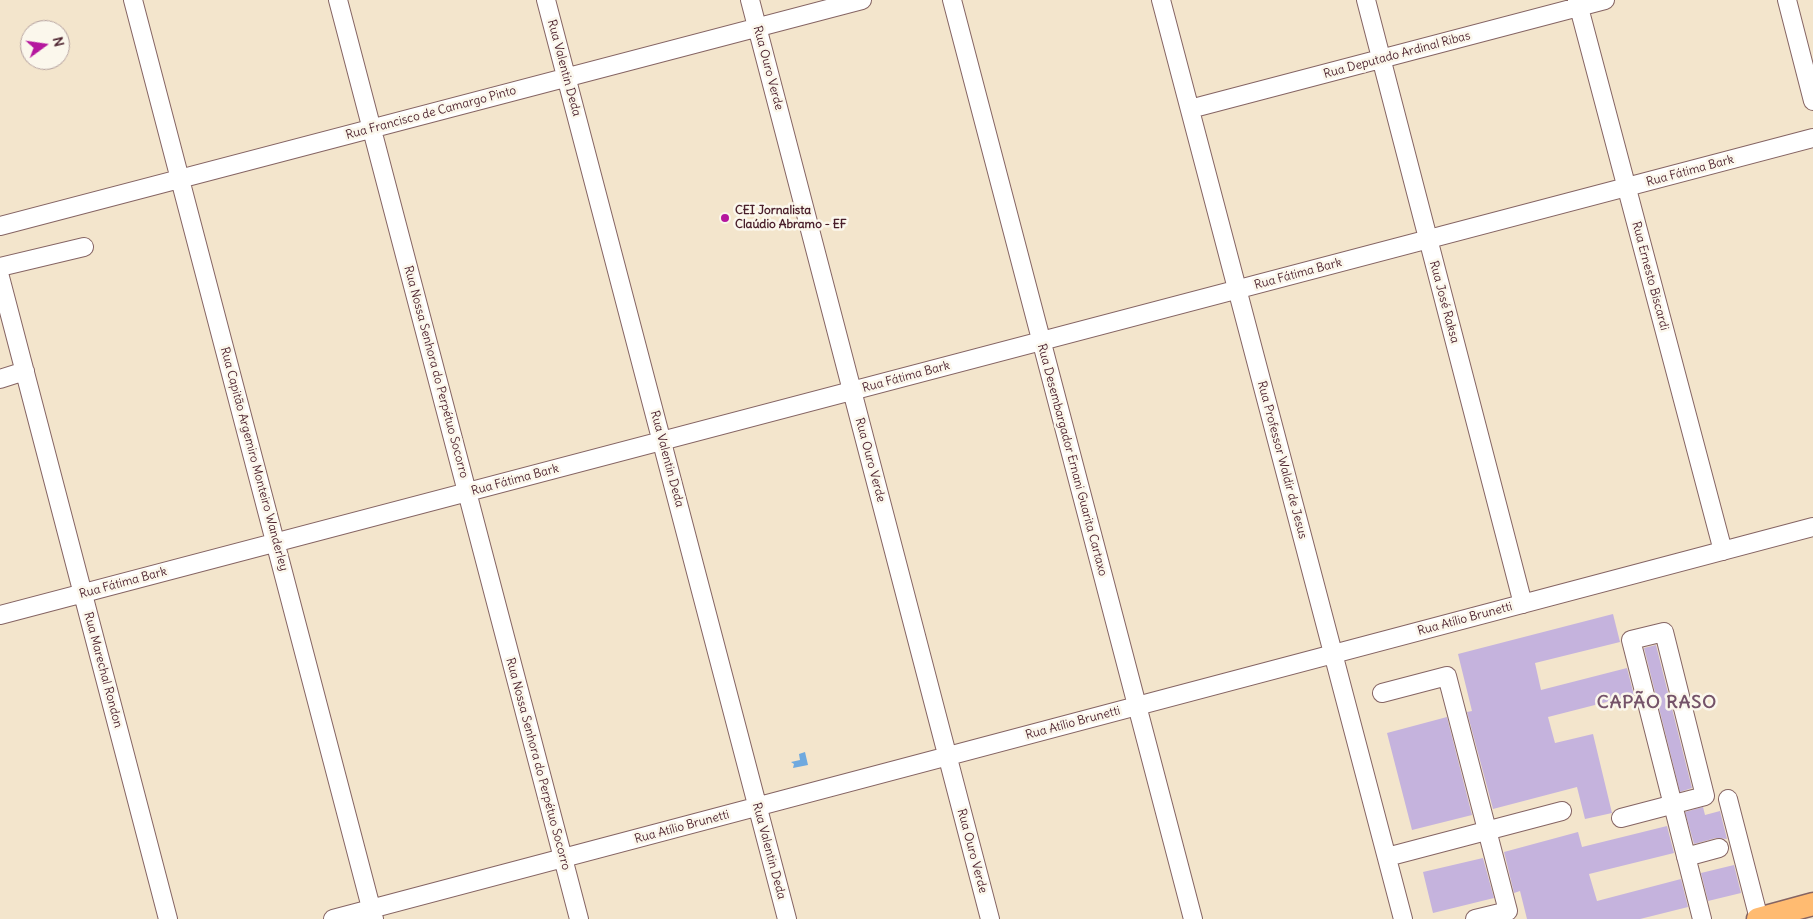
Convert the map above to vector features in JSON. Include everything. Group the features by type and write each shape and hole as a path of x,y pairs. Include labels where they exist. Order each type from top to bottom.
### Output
{"main road":[{"path":"1758,919 1813,904"}],"street":[{"name":"Rua Capitão Argemiro Monteiro Wanderley","path":"133,0 373,914"},
{"name":"Rua Nossa Senhora do Perpétuo Socorro","path":"338,0 579,919"},
{"name":"Rua Valentin Deda","path":"546,0 787,919"},
{"name":"Rua Ouro Verde","path":"750,0 990,919"},
{"name":"Rua Francisco de Camargo Pinto","path":"0,226 862,0"},
{"name":"Rua Desembargador Ernani Guarita Cartaxo","path":"952,0 1193,919"},
{"name":"Rua Professor Waldir de Jesus","path":"1161,0 1403,919"},
{"name":"Rua José Raksa","path":"1366,0 1523,604"},
{"name":"Rua Deputado Ardinal Ribas","path":"1190,109 1381,59 1578,3 1605,0"},
{"path":"1787,0 1813,101"},
{"name":"Rua Ernesto Biscardi","path":"1578,3 1723,551"},
{"name":"Rua Fátima Bark","path":"0,615 1813,138"},
{"path":"0,268 84,247"},
{"name":"Rua Marechal Rondon","path":"0,277 168,919"},
{"path":"0,379 25,371"},
{"name":"Rua Atílio Brunetti","path":"333,919 373,914 563,858 1813,527"},
{"path":"1621,818 1673,804 1705,796 1664,632 1631,640 1673,804 1702,919"},
{"path":"1382,693 1447,676 1508,910 1475,919"},
{"path":"1728,799 1758,919"},
{"path":"1387,857 1562,811"},
{"path":"1686,857 1719,848"}],"water":[{"path":"805,752 808,765 793,768 794,764 791,762 800,760 799,754"}],"building":[{"path":"1613,614 1620,642 1535,663 1541,690 1627,668 1634,695 1548,717 1555,743 1593,734 1612,813 1585,819 1577,787 1493,809 1467,712 1472,711 1458,654"},
{"path":"1656,645 1692,788 1680,792 1644,648"},
{"path":"1447,717 1472,815 1412,830 1387,733"},
{"path":"1703,807 1705,815 1720,811 1727,839 1716,838 1694,844 1685,812"},
{"path":"1667,826 1674,853 1589,874 1597,901 1681,879 1688,907 1640,919 1527,919 1520,891 1514,893 1504,852 1578,832 1582,847"},
{"path":"1483,858 1494,898 1433,913 1423,872"},
{"path":"1734,865 1741,893 1708,901 1701,873"}],"place":[{"name":"CEI Jornalista Claúdio Abramo - EF","path":"725,218"}],"district":[{"name":"CAPÃO RASO","path":"1657,703"}]}
